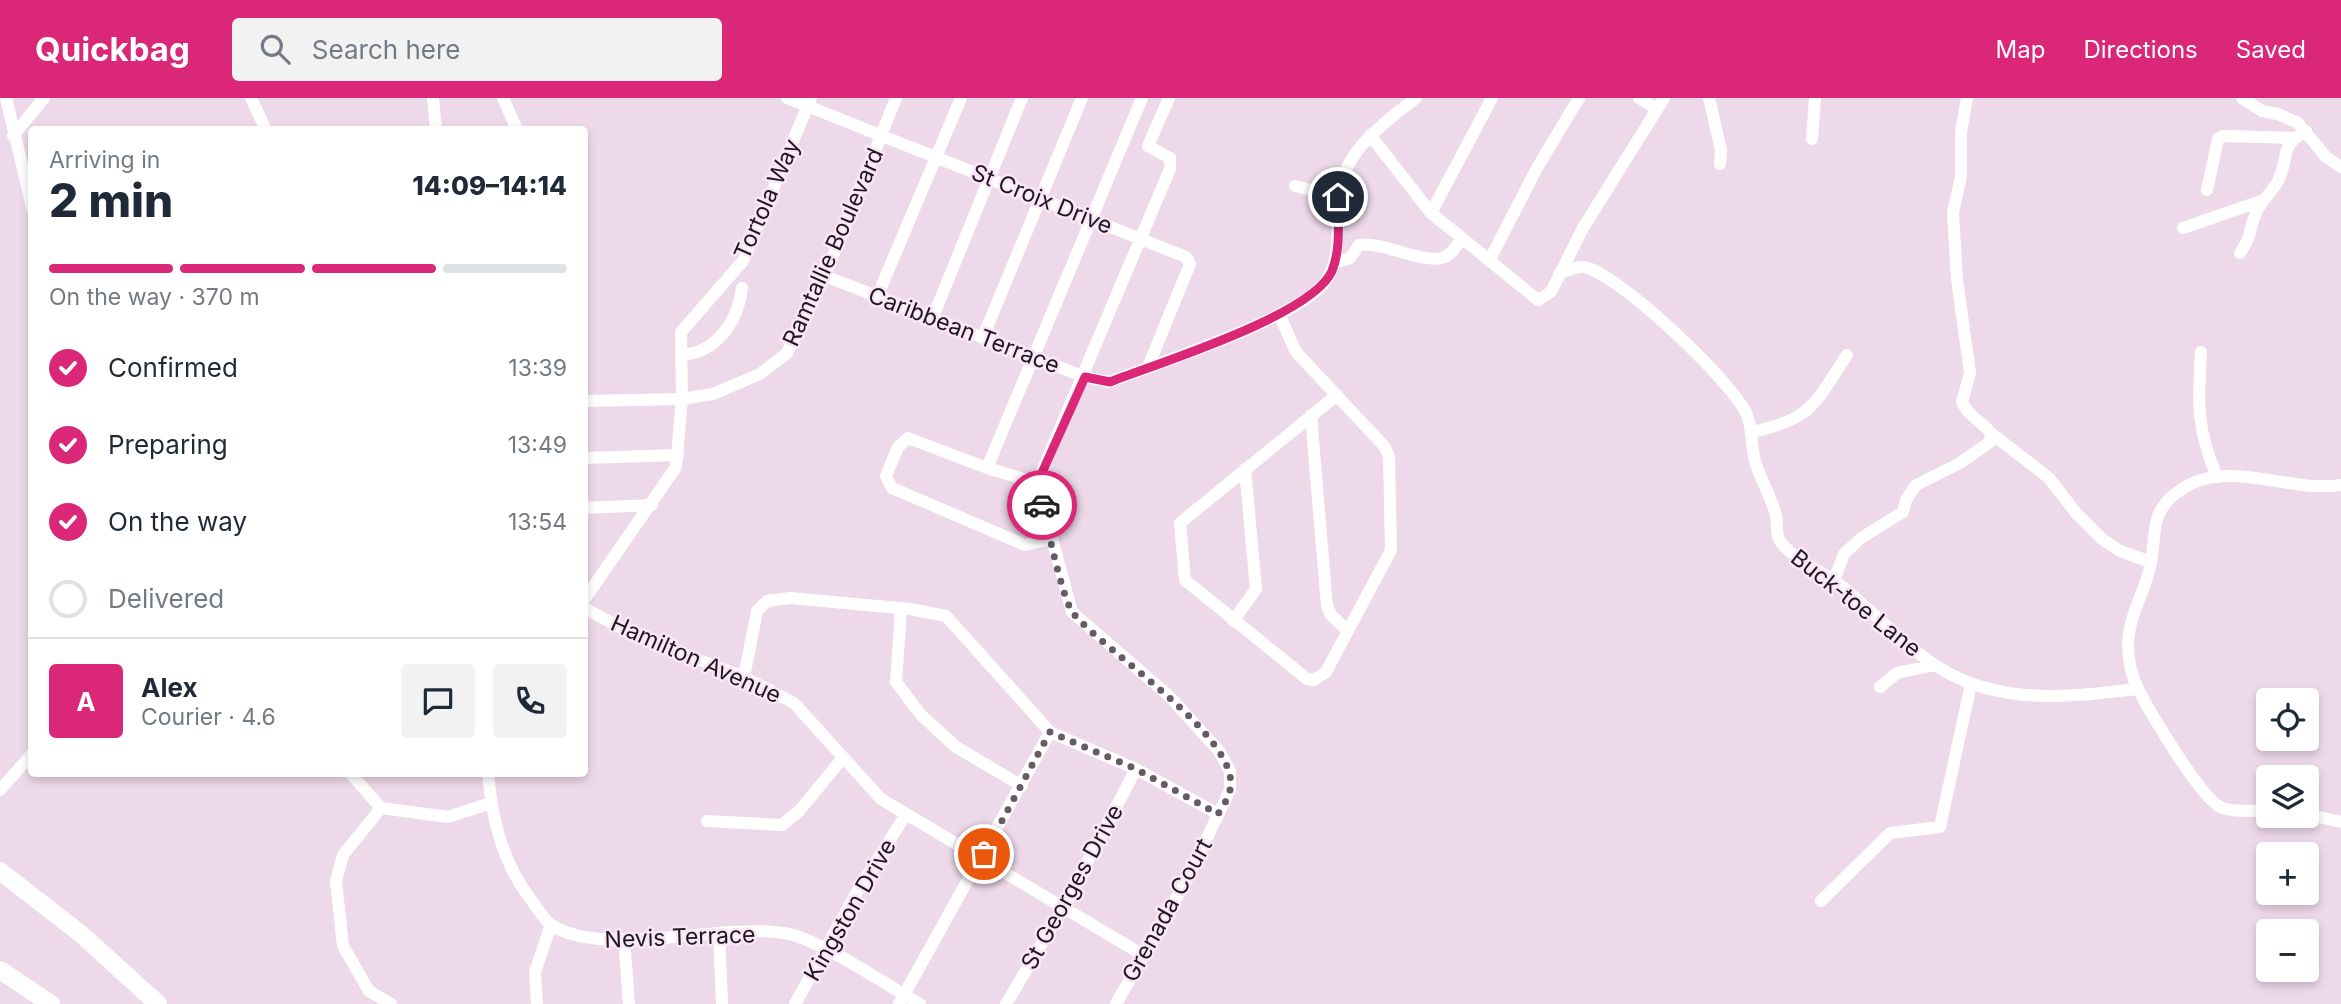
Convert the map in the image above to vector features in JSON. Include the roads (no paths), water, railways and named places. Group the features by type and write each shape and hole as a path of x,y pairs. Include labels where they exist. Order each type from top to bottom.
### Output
{"highway":[{"path":"0,871 81,934 158,1004"},
{"path":"0,970 51,1004"}],"street":[{"path":"6,98 28,192"},
{"path":"13,136 44,98"},
{"path":"251,98 265,126"},
{"path":"433,98 436,126"},
{"path":"503,98 515,126"},
{"name":"St Croix Drive","path":"787,98 809,102 881,135 1186,257 1190,264 1148,367"},
{"name":"Ramtallie Boulevard","path":"588,401 682,400 713,394 760,374 787,353 825,276 896,98"},
{"path":"877,297 938,158 961,98"},
{"path":"933,317 987,178 1022,98"},
{"path":"982,337 1082,98"},
{"path":"987,468 1035,358 1089,218 1142,98"},
{"path":"1050,539 1025,545 892,488 886,476 898,447 908,438 1037,484 1085,377 1170,169 1170,158 1148,146 1169,98"},
{"name":"Caribbean Terrace","path":"825,276 1085,377 1110,382 1280,316 1324,285 1334,263 1338,240 1338,197 1351,157 1370,135 1416,98"},
{"path":"1431,213 1492,98"},
{"path":"1489,261 1537,168 1579,98"},
{"path":"1370,135 1431,213 1538,300 1545,298 1594,208 1661,103 1639,98"},
{"path":"1709,98 1721,150 1720,164"},
{"path":"1812,139 1815,98"},
{"path":"1967,98 1961,132 1961,177 1953,212 1957,279 1970,373 1962,402 1967,414 1982,422 1991,433 2049,478 2076,513 2102,539 2120,551 2151,562"},
{"path":"2242,98 2262,111 2278,114 2298,123 2326,157 2341,167"},
{"name":"Tortola Way","path":"682,400 681,332 744,261 809,102"},
{"path":"2240,253 2252,237 2256,212 2278,181 2286,148 2293,138 2306,131"},
{"path":"2207,190 2218,139 2223,136 2293,138"},
{"path":"1295,186 1338,197"},
{"path":"2183,228 2264,200"},
{"path":"1334,263 1350,258 1364,243 1379,244 1400,254 1441,259 1450,255 1462,239"},
{"name":"Buck-toe Lane","path":"1559,274 1584,267 1635,298 1721,378 1746,412 1753,432 1753,452 1777,517 1780,541 1834,580 1935,665 1971,684 2003,693 2041,698 2138,689"},
{"path":"681,355 714,344 736,317 742,288"},
{"path":"1280,316 1296,352 1337,395 1385,447 1389,457 1393,538 1387,561 1326,671 1314,680 1307,679 1185,580 1180,523 1337,395"},
{"path":"2201,352 2197,414 2202,442 2217,477"},
{"path":"1753,432 1801,417 1810,409 1847,355"},
{"path":"588,594 676,467 682,400"},
{"path":"1311,415 1327,606 1337,622 1347,630"},
{"path":"1834,580 1844,554 1861,538 1903,512 1906,500 1916,485 1940,474 1990,442 1991,433"},
{"path":"588,458 678,455"},
{"path":"1233,621 1256,589 1245,469"},
{"path":"2256,810 2222,808 2204,793 2138,689 2129,666 2131,619 2151,562 2152,534 2160,511 2175,493 2217,477 2246,475 2309,486 2341,485"},
{"name":"Grenada Court","path":"1037,484 1072,612 1169,696 1219,751 1230,771 1230,790 1187,879 1116,1004"},
{"path":"588,508 652,505"},
{"path":"744,677 757,611 768,601 790,598 946,616 1050,732 1136,769 1218,814"},
{"name":"Hamilton Avenue","path":"588,610 638,637 744,677 794,704 881,799 905,816 1143,955"},
{"path":"901,610 896,682 922,715 956,747 1022,786"},
{"path":"1880,687 1897,673 1935,665"},
{"path":"1821,901 1890,833 1940,827 1971,684"},
{"path":"902,1000 1050,732"},
{"path":"0,790 28,758"},
{"path":"706,821 782,825 799,811 842,759"},
{"name":"St Georges Drive","path":"1006,1004 1063,908 1136,769"},
{"path":"354,777 380,808 448,817 491,803"},
{"path":"488,777 497,834 518,883 551,926 535,972 537,1004"},
{"path":"380,808 343,855 336,881 343,946 369,991 391,1004"},
{"name":"Kingston Drive","path":"795,1004 858,890 905,816"},
{"path":"2319,817 2341,822"},
{"name":"Nevis Terrace","path":"551,926 589,939 719,933 790,934 826,951 902,1000 920,1004"},
{"path":"719,933 722,1004"},
{"path":"624,939 629,1004"}]}
